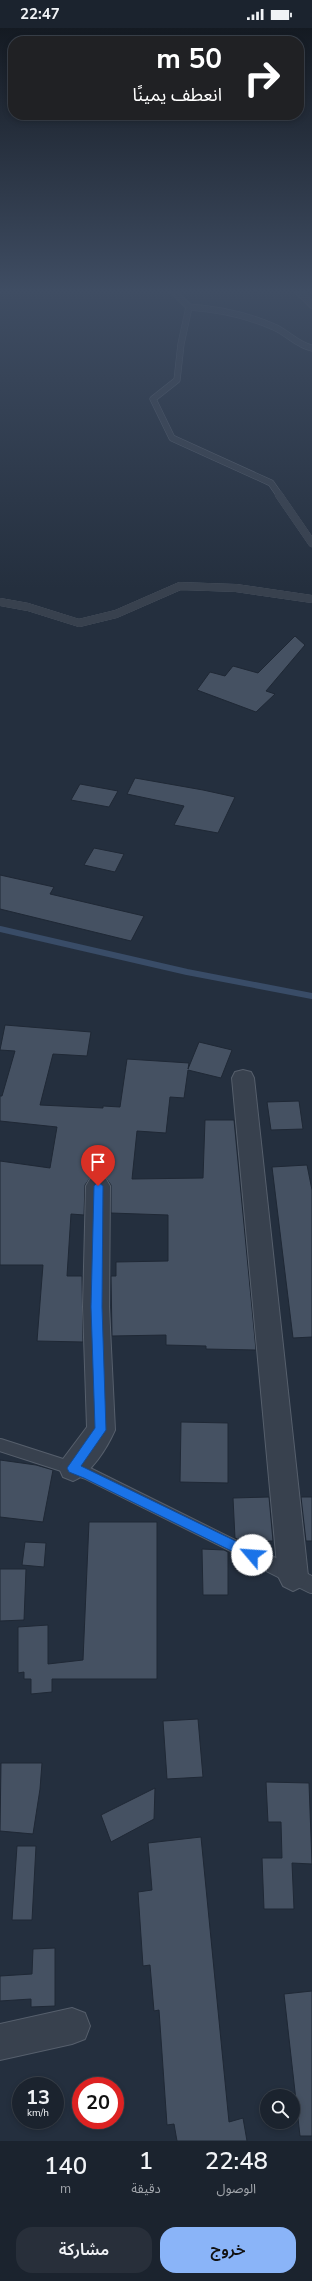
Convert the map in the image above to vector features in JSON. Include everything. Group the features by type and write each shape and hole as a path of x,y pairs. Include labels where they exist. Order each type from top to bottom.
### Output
{"street":[{"path":"243,1078 303,1581"},
{"path":"73,1468 101,1430 96,1307 98,1186"},
{"path":"0,2042 72,2026"}],"lane":[{"path":"164,391 153,399 172,438 271,483 312,543"},
{"path":"0,602 28,607 79,623 116,614 180,586 236,588 312,599"},
{"path":"0,1445 86,1473 303,1581"}],"building":[{"path":"295,636 305,645 266,691 275,694 256,712 197,690 210,672 225,676 233,666 258,673"},
{"path":"135,778 235,797 218,833 174,825 184,806 127,794"},
{"path":"80,784 118,791 109,807 71,800"},
{"path":"94,848 124,854 115,872 84,865"},
{"path":"0,875 54,887 50,894 144,916 131,941 0,909"},
{"path":"5,1025 91,1032 87,1056 53,1054 40,1105 103,1108 103,1106 120,1107 127,1059 189,1063 188,1069 199,1042 232,1050 221,1078 188,1070 184,1098 170,1097 166,1133 137,1131 132,1179 203,1178 205,1120 234,1120 256,1350 206,1349 206,1346 166,1345 166,1335 112,1336 111,1276 116,1276 116,1262 168,1261 168,1215 111,1213 111,1185 106,1178 98,1176 90,1178 85,1185 84,1215 71,1214 67,1276 82,1276 83,1342 37,1341 43,1265 0,1265 0,1161 50,1168 57,1127 0,1121 0,1096 2,1096 15,1051 0,1050"},
{"path":"299,1101 303,1129 271,1130 267,1102"},
{"path":"307,1165 312,1190 312,1337 293,1338 272,1167"},
{"path":"181,1422 228,1423 228,1483 180,1482"},
{"path":"0,1460 36,1465 53,1470 43,1522 0,1517"},
{"path":"269,1497 273,1541 242,1541 235,1538 233,1498"},
{"path":"301,1497 312,1497 312,1541 306,1541"},
{"path":"89,1522 157,1522 157,1679 52,1679 52,1692 31,1694 31,1679 24,1679 24,1672 18,1673 18,1627 48,1625 48,1664 83,1660"},
{"path":"25,1542 46,1543 44,1567 22,1565"},
{"path":"202,1549 224,1550 228,1552 228,1595 203,1595"},
{"path":"0,1569 26,1569 24,1620 0,1621"},
{"path":"198,1719 203,1777 167,1779 163,1721"},
{"path":"1,1763 42,1763 40,1789 33,1834 0,1831"},
{"path":"266,1782 309,1783 312,1864 292,1863 294,1909 264,1909 262,1858 282,1858 281,1822 268,1822"},
{"path":"155,1788 154,1819 111,1842 101,1815"},
{"path":"201,1837 229,2122 243,2118 247,2141 177,2141 174,2124 167,2125 159,2010 154,2011 150,1965 143,1966 138,1892 152,1890 148,1843"},
{"path":"17,1846 36,1846 32,1920 12,1920"},
{"path":"55,1948 55,2006 31,2007 31,1999 0,2001 0,1976 32,1974 33,1949"},
{"path":"312,1991 312,2136 300,2136 300,2089 295,2089 284,1994"}],"waterway":[{"path":"0,929 187,972 312,996"}],"route":[{"path":"98,1186 96,1307 101,1430 73,1468 252,1555"}]}
